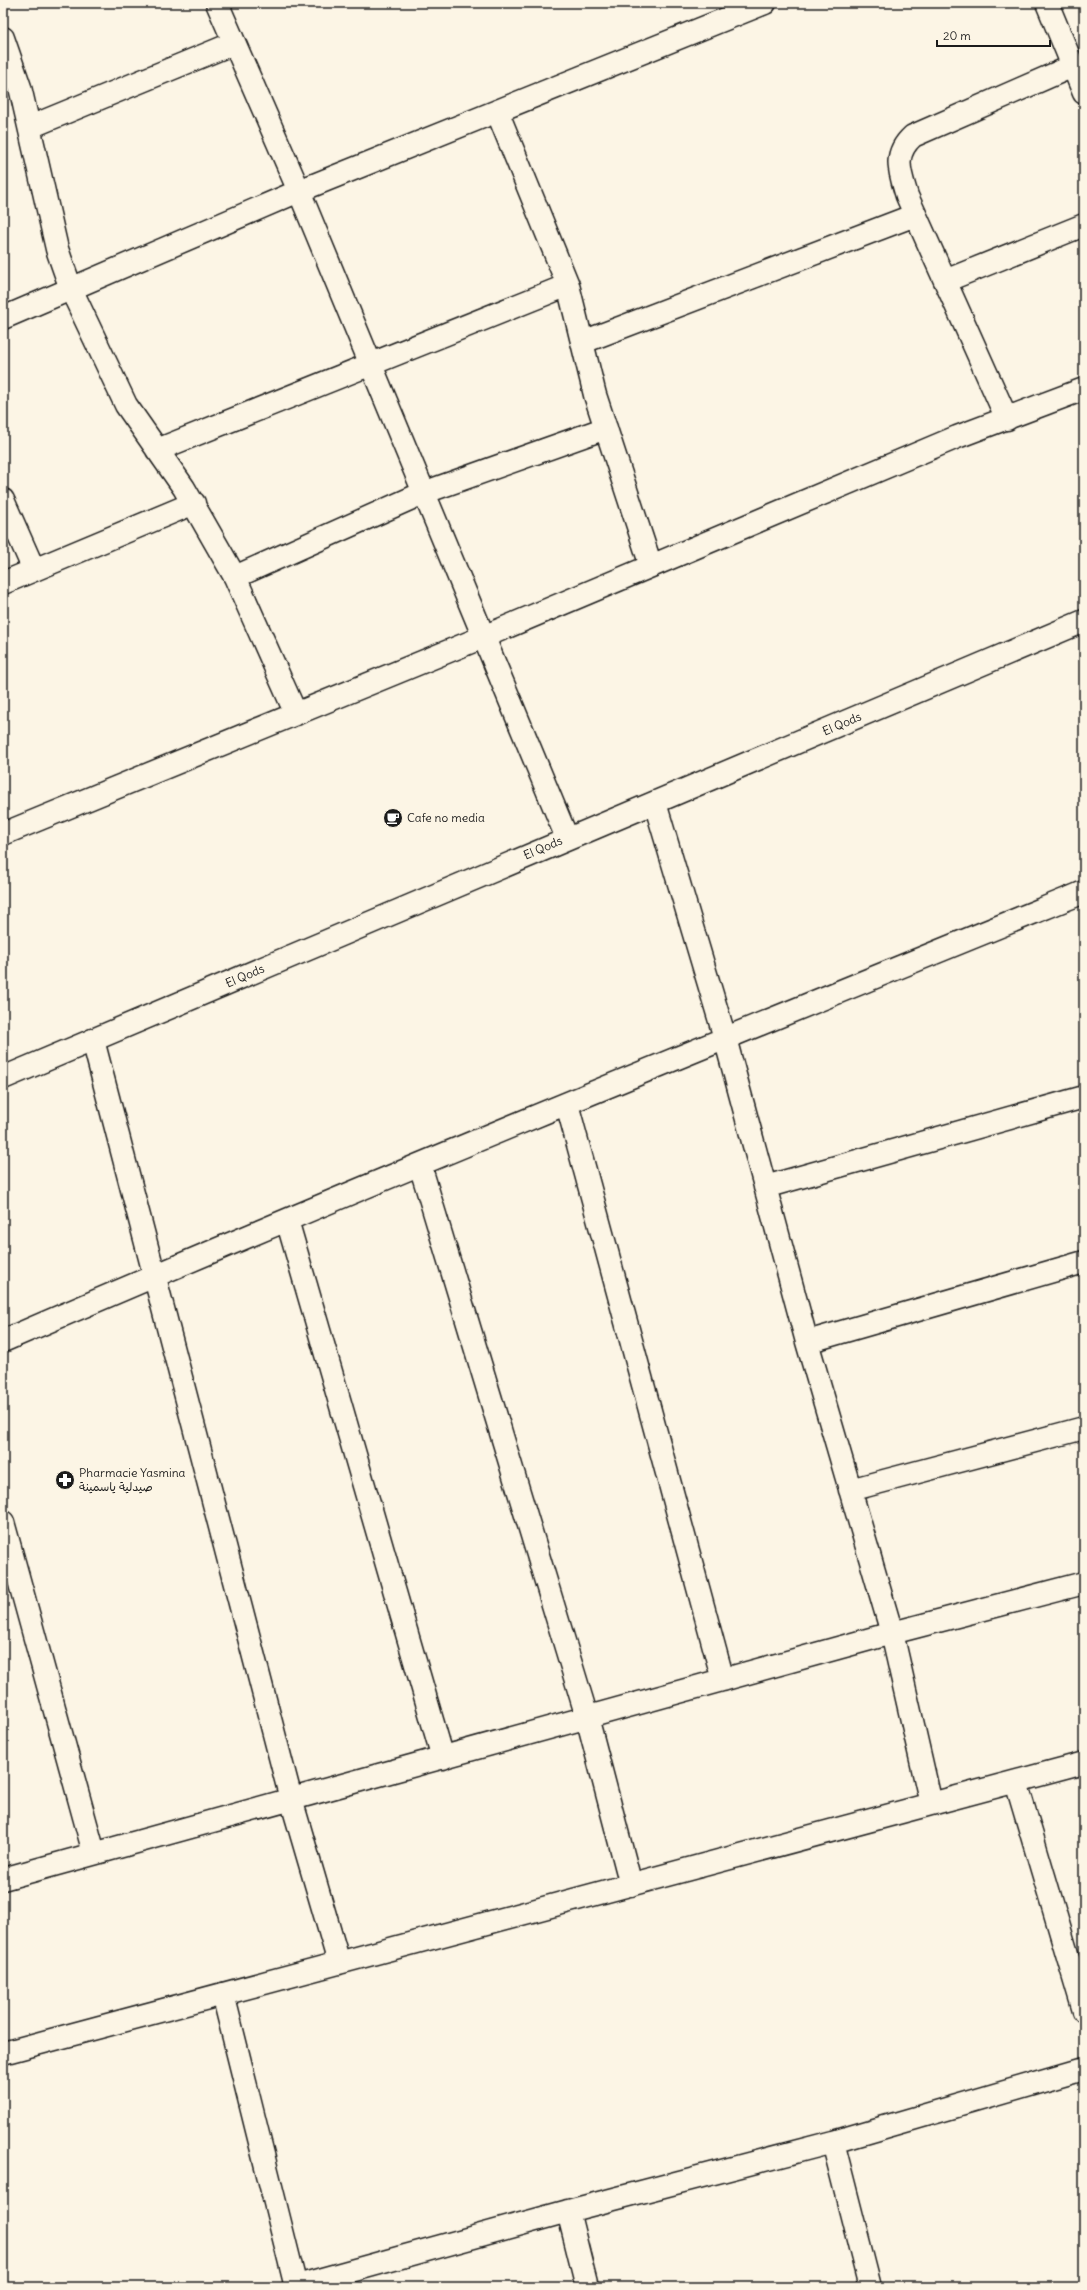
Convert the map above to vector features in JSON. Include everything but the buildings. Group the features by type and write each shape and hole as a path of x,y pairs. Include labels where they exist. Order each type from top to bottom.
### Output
{"street":[{"path":"217,3 299,191 567,838"},
{"path":"3,318 299,191 765,3"},
{"path":"1047,3 1084,93"},
{"path":"3,38 8,68 30,126 57,249 71,288 126,405 194,503 235,577 296,714"},
{"path":"30,126 234,43"},
{"path":"1007,419 907,196 899,168 901,151 904,144 913,136 1073,66"},
{"path":"497,111 568,285 595,395 651,566"},
{"path":"582,342 915,215"},
{"path":"945,281 1084,225"},
{"path":"157,450 568,285"},
{"path":"3,834 483,637 957,437 1084,389"},
{"path":"235,577 423,493 606,428"},
{"path":"3,500 34,570"},
{"path":"3,583 194,503"},
{"name":"El Qods","path":"3,1078 567,838 655,803 1084,621"},
{"path":"655,803 725,1038 807,1342 892,1633 931,1804"},
{"path":"3,1341 155,1275 725,1038 1084,892"},
{"path":"93,1040 291,1799 339,1963"},
{"path":"765,1187 1084,1097"},
{"path":"567,1104 723,1680"},
{"path":"420,1165 588,1717 631,1885"},
{"path":"287,1220 444,1758"},
{"path":"807,1342 1084,1262"},
{"path":"850,1490 1084,1428"},
{"path":"3,1522 94,1853"},
{"path":"3,1878 444,1758 892,1633 1084,1583"},
{"path":"4,2050 223,1994 1084,1763"},
{"path":"1016,1782 1084,2011"},
{"path":"223,1994 295,2287 568,2211 833,2142 1084,2069"},
{"path":"833,2142 870,2287"},
{"path":"568,2211 587,2287"}],"place":[{"name":"Cafe no media","path":"393,818"},
{"name":"Pharmacie Yasmina صيدلية ياسمينة","path":"65,1480"}]}
